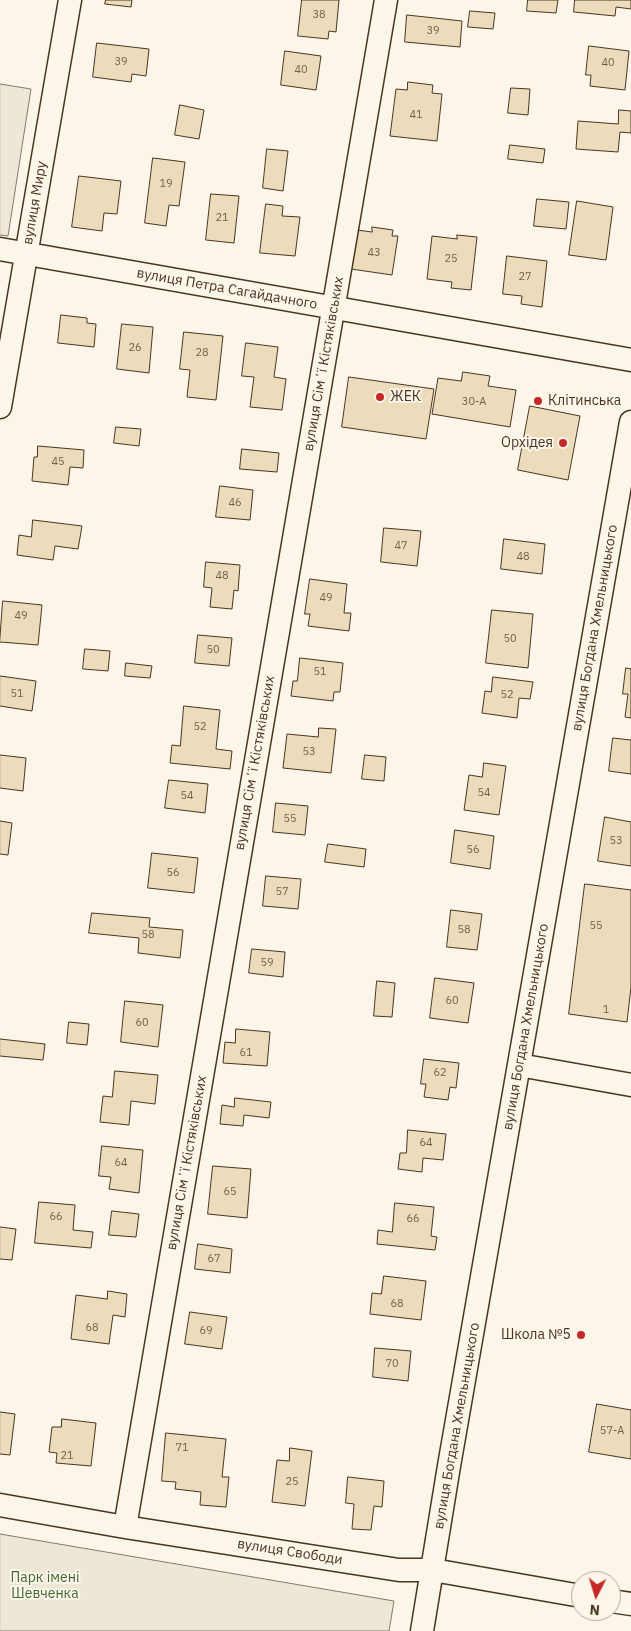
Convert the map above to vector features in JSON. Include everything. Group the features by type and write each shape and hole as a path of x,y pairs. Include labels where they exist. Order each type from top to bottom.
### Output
{"street":[{"name":"вулиця Миру","path":"0,407 70,0"},
{"name":"вулиця Сімʼї Кістяківських","path":"125,1527 386,0"},
{"name":"вулиця Петра Сагайдачного","path":"0,249 631,360"},
{"name":"вулиця Богдана Хмельницького","path":"422,1631 449,1466 631,422"},
{"path":"519,1065 631,1085"},
{"name":"вулиця Свободи","path":"0,1505 125,1527 399,1570 433,1570 571,1594"}],"green space":[{"path":"0,84 31,89 8,236 0,235"},
{"name":"Парк імені Шевченка","path":"0,1534 394,1601 389,1631 0,1631"}],"building":[{"path":"106,0 132,0 131,7 105,4"},
{"path":"302,0 339,0 336,32 329,31 328,39 298,36"},
{"path":"528,0 558,0 556,13 527,11"},
{"path":"575,0 631,0 631,9 616,7 615,16 574,12"},
{"path":"470,11 495,13 493,29 468,27"},
{"path":"407,15 462,21 460,47 405,42"},
{"path":"97,43 149,49 146,76 132,74 131,82 93,77"},
{"path":"589,46 629,51 625,90 590,86 591,75 586,75"},
{"path":"285,51 321,56 316,90 281,85"},
{"path":"408,82 433,85 432,93 442,94 437,141 390,136 396,89 407,90"},
{"path":"511,88 530,89 528,115 508,113"},
{"path":"180,105 204,110 199,139 175,135"},
{"path":"619,110 631,111 631,133 620,132 618,152 576,149 578,121 618,124"},
{"path":"510,145 545,149 543,163 508,159"},
{"path":"267,149 288,151 283,191 263,188"},
{"path":"153,158 185,162 179,206 169,205 166,226 145,223"},
{"path":"79,176 121,181 117,214 104,213 102,231 72,227"},
{"path":"211,194 239,196 234,243 206,240"},
{"path":"537,199 569,202 566,229 534,226"},
{"path":"577,201 613,207 606,260 569,255"},
{"path":"266,204 283,206 282,216 300,217 295,256 260,253"},
{"path":"372,227 393,230 392,236 398,236 392,275 351,269 357,230 372,232"},
{"path":"457,235 477,237 471,290 451,288 452,282 427,279 432,236 457,239"},
{"path":"507,256 547,261 542,307 521,304 522,296 503,294"},
{"path":"61,315 87,318 87,323 96,324 94,347 58,343"},
{"path":"122,324 153,327 149,373 117,369"},
{"path":"184,332 223,336 216,400 187,397 190,370 180,369"},
{"path":"246,343 278,347 274,377 286,379 282,410 250,407 254,377 242,376"},
{"path":"463,372 490,376 488,386 516,390 510,427 432,414 438,378 461,381"},
{"path":"349,377 434,389 426,439 342,427"},
{"path":"530,406 580,416 568,480 518,470"},
{"path":"116,427 141,429 139,446 114,443"},
{"path":"38,446 84,450 83,468 70,467 68,485 32,481 34,457 37,457"},
{"path":"242,449 279,453 277,472 240,469"},
{"path":"220,486 253,490 250,520 216,517"},
{"path":"33,520 82,526 78,549 55,546 53,560 17,555 19,535 31,537"},
{"path":"384,528 421,531 417,566 381,562"},
{"path":"504,539 545,544 542,574 501,569"},
{"path":"206,562 240,565 238,591 234,590 232,609 210,607 212,588 204,587"},
{"path":"310,579 347,584 344,613 351,613 349,631 308,626 310,614 305,614"},
{"path":"3,601 42,605 38,645 0,642"},
{"path":"492,610 533,614 528,668 486,663"},
{"path":"198,635 232,638 229,666 195,663"},
{"path":"85,649 110,651 108,671 83,669"},
{"path":"300,658 343,663 340,692 334,692 333,701 291,696 293,681 297,681"},
{"path":"126,663 152,666 150,678 125,676"},
{"path":"626,668 631,669 631,718 625,717 628,694 623,694"},
{"path":"0,676 36,681 32,711 0,706"},
{"path":"493,677 533,682 530,699 519,698 517,718 482,713 485,691 491,692"},
{"path":"184,706 220,710 216,749 232,751 230,769 170,763 172,745 180,746"},
{"path":"319,728 336,729 331,773 283,768 287,734 318,737"},
{"path":"613,738 631,740 631,774 609,771"},
{"path":"0,755 26,758 23,791 0,788"},
{"path":"365,755 386,757 384,781 362,779"},
{"path":"484,763 506,766 499,815 464,810 469,775 482,777"},
{"path":"169,780 208,784 205,813 165,808"},
{"path":"276,803 308,806 305,835 273,832"},
{"path":"605,817 631,822 631,866 598,861"},
{"path":"0,821 12,823 8,855 0,854"},
{"path":"455,830 494,836 490,869 451,863"},
{"path":"328,844 366,849 364,867 325,862"},
{"path":"152,853 198,858 194,893 148,888"},
{"path":"266,876 301,879 298,909 263,906"},
{"path":"585,884 631,890 631,987 627,1022 569,1014"},
{"path":"451,910 482,914 477,950 447,947"},
{"path":"92,913 150,918 149,927 183,930 180,958 138,953 139,938 89,933"},
{"path":"252,949 285,952 283,977 249,973"},
{"path":"435,978 474,983 468,1023 430,1018"},
{"path":"377,981 395,983 392,1017 374,1016"},
{"path":"125,1001 163,1005 158,1047 121,1042"},
{"path":"69,1022 89,1024 87,1045 67,1043"},
{"path":"236,1029 270,1032 267,1066 223,1063 225,1042 235,1043"},
{"path":"0,1039 45,1044 43,1060 0,1056"},
{"path":"424,1059 459,1063 456,1088 450,1087 448,1100 424,1097 426,1084 421,1084"},
{"path":"115,1071 158,1075 155,1104 131,1101 129,1125 100,1122 103,1096 112,1097"},
{"path":"235,1098 271,1102 269,1118 244,1115 243,1126 220,1124 222,1105 234,1107"},
{"path":"408,1130 446,1134 443,1160 423,1158 422,1172 398,1169 400,1153 406,1153"},
{"path":"102,1146 143,1150 139,1193 109,1189 111,1177 99,1176"},
{"path":"213,1166 251,1169 247,1218 208,1214"},
{"path":"39,1202 75,1205 73,1230 93,1232 91,1248 35,1243"},
{"path":"395,1203 434,1207 431,1236 437,1237 435,1250 377,1244 378,1230 392,1232"},
{"path":"112,1211 139,1214 136,1237 109,1235"},
{"path":"0,1227 16,1229 12,1260 0,1259"},
{"path":"198,1244 232,1249 230,1273 195,1269"},
{"path":"384,1276 426,1281 421,1320 370,1314 372,1293 381,1294"},
{"path":"108,1291 127,1294 125,1317 113,1315 109,1344 71,1339 76,1295 107,1299"},
{"path":"190,1312 227,1317 222,1349 185,1344"},
{"path":"375,1348 411,1351 408,1381 373,1377"},
{"path":"597,1404 631,1410 631,1459 589,1452"},
{"path":"0,1412 15,1414 10,1455 0,1454"},
{"path":"62,1419 96,1423 91,1466 56,1463 57,1453 49,1452 52,1427 61,1427"},
{"path":"166,1433 226,1439 222,1477 229,1477 226,1507 200,1505 201,1492 175,1489 176,1482 162,1481"},
{"path":"290,1448 312,1451 305,1506 272,1502 277,1460 289,1461"},
{"path":"348,1477 384,1481 382,1507 374,1506 371,1530 352,1529 354,1504 346,1503"}],"place":[{"name":"ЖЕК","path":"380,397"},
{"name":"Клітинська","path":"538,401"},
{"name":"Орхідея","path":"563,443"},
{"name":"Школа №5","path":"581,1335"}]}
